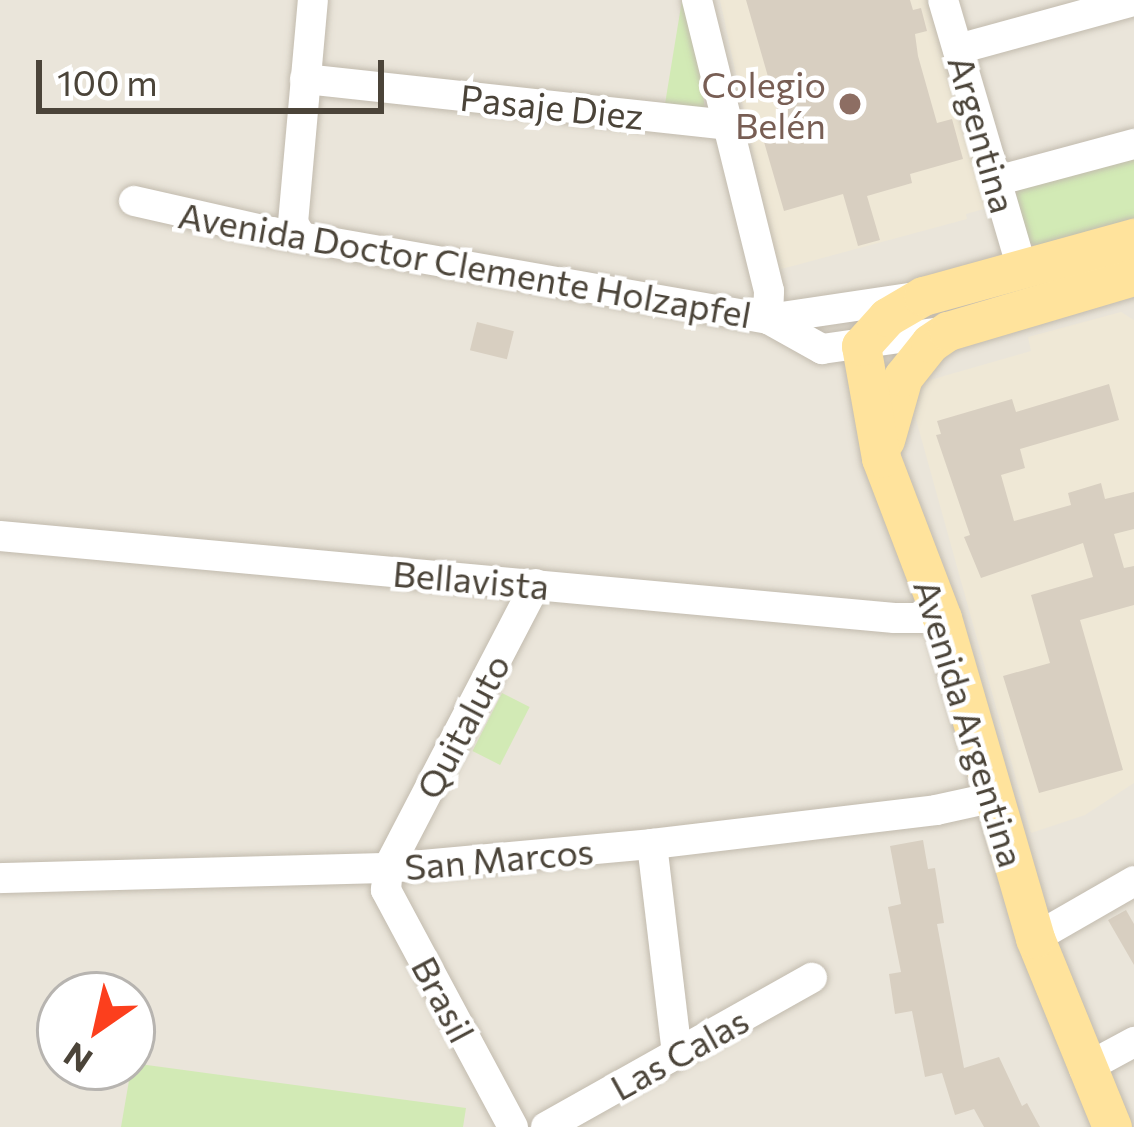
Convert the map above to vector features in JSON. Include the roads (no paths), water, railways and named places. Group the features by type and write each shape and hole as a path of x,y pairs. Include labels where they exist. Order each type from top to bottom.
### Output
{"main road":[{"path":"880,458 861,346 887,317 922,296 1134,238"},
{"name":"Avenida Doctor Clemente Holzapfel","path":"948,332 1134,276"},
{"path":"880,458 903,376 930,343 948,332"},
{"name":"Avenida Argentina","path":"880,458 942,618 1035,938 1084,1069 1112,1127"}],"street":[{"path":"301,236 293,223 313,0"},
{"path":"697,0 769,291 768,319 922,296"},
{"name":"Argentina","path":"944,0 1022,269"},
{"path":"958,49 1134,2"},
{"name":"Pasaje Diez","path":"305,79 727,125"},
{"path":"996,181 1134,144"},
{"name":"Avenida Doctor Clemente Holzapfel","path":"134,201 301,236 768,319 822,349 948,332"},
{"name":"Bellavista","path":"0,536 942,618"},
{"name":"Quitaluto","path":"388,868 536,584"},
{"name":"San Marcos","path":"0,878 388,868 652,844 937,810 994,797"},
{"path":"652,844 677,1054"},
{"name":"Brasil","path":"388,868 386,890 513,1127"},
{"path":"1035,938 1134,881"},
{"name":"Las Calas","path":"546,1127 812,978"},
{"path":"1084,1069 1134,1042"}],"place":[{"name":"Colegio Belén","path":"850,104"}]}
